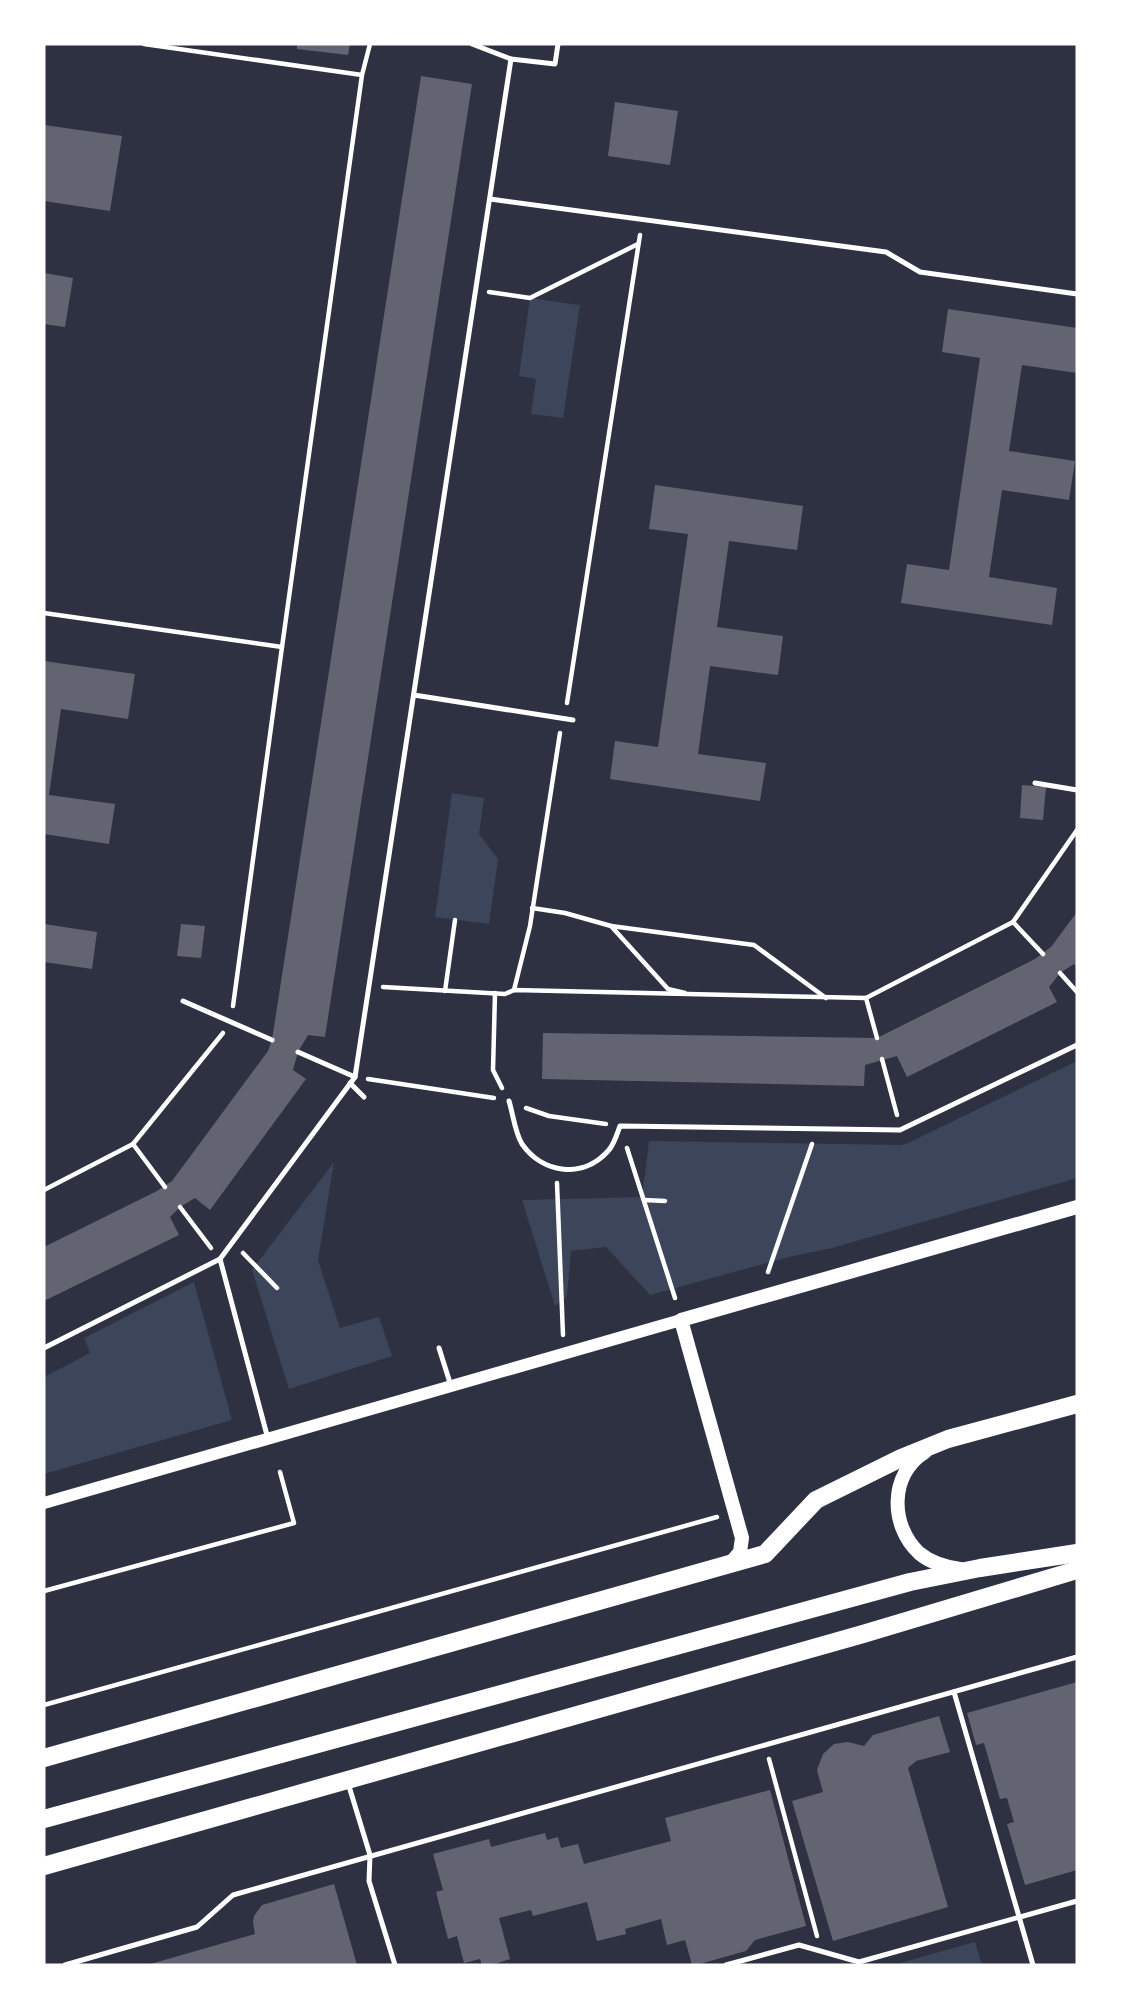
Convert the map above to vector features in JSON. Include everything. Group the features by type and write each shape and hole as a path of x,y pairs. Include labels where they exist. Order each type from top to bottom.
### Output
{"main road":[{"path":"729,1565 740,1552 742,1538 681,1320 1077,1207"},
{"path":"44,1758 765,1554 816,1500 901,1458 948,1439 1077,1404"},
{"path":"948,1439 919,1456 901,1480 898,1512 909,1541 920,1553 948,1568 964,1570 1077,1553"},
{"path":"742,1538 752,1549 765,1554"},
{"path":"44,1819 897,1585 980,1568"},
{"path":"44,1866 863,1634 1077,1570"}],"street":[{"path":"44,1503 681,1320"}],"lane":[{"path":"472,44 511,59 555,64 558,44"},
{"path":"44,1348 220,1259 355,1077 511,59"},
{"path":"490,199 887,252 920,272 1077,294"},
{"path":"919,280 920,272"},
{"path":"414,695 573,720"},
{"path":"1035,783 1077,790"},
{"path":"183,1001 272,1041"},
{"path":"509,1101 521,1143 542,1164 570,1170 592,1164 610,1150 620,1126 900,1130 1077,1045"},
{"path":"298,1052 355,1077"},
{"path":"350,1083 364,1097"},
{"path":"220,1259 268,1439"},
{"path":"439,1348 451,1386"},
{"path":"65,1965 197,1927 233,1895 1077,1657"},
{"path":"954,1692 1033,1965"},
{"path":"347,1780 370,1855 369,1881 395,1965"},
{"path":"726,1965 799,1945 859,1962 1077,1901"}],"path":[{"path":"144,44 362,75"},
{"path":"44,1190 133,1144 231,1022 362,75 370,44"},
{"path":"514,990 530,926 643,219"},
{"path":"476,290 530,298 639,243"},
{"path":"44,613 282,647"},
{"path":"369,986 505,994 514,990 866,998 1013,922 1077,830"},
{"path":"532,908 565,913 611,926 754,945 827,998"},
{"path":"445,990 455,920"},
{"path":"1013,922 1042,954"},
{"path":"611,926 667,989 696,995"},
{"path":"1060,973 1077,992"},
{"path":"495,993 493,1070 509,1101"},
{"path":"866,998 877,1038"},
{"path":"882,1059 900,1130"},
{"path":"355,1077 481,1095 509,1101 549,1116 620,1126 675,1298"},
{"path":"768,1272 818,1129"},
{"path":"133,1144 165,1187"},
{"path":"556,1169 563,1339"},
{"path":"644,1200 667,1201"},
{"path":"180,1207 220,1259"},
{"path":"233,1242 277,1288"},
{"path":"44,1591 294,1523 280,1472"},
{"path":"44,1705 735,1512"},
{"path":"765,1745 814,1923"}],"shaded area":[{"path":"530,298 580,305 563,418 531,414 536,379 519,376"},
{"path":"452,793 484,798 479,834 498,859 489,924 435,917"},
{"path":"1077,1061 1077,1178 832,1248 650,1295 606,1247 571,1251 567,1296 555,1306 522,1200 642,1197 649,1141 901,1145"},
{"path":"334,1162 318,1260 340,1328 379,1317 392,1356 289,1389 252,1270"},
{"path":"194,1282 232,1420 44,1474 44,1377 90,1353 84,1338"},
{"path":"975,1942 982,1965 900,1963"}],"building":[{"path":"297,44 350,44 348,55 297,49"},
{"path":"421,76 472,84 325,1037 308,1035 298,1052 293,1070 306,1079 210,1210 195,1198 170,1217 179,1235 44,1301 44,1247 172,1181 268,1051 272,1040"},
{"path":"615,102 678,111 670,165 608,156"},
{"path":"44,125 122,136 110,211 44,201"},
{"path":"44,273 73,278 65,327 44,324"},
{"path":"948,309 1077,328 1077,373 1022,365 1009,451 1075,461 1069,500 1002,490 989,577 1057,588 1052,625 901,603 907,564 949,570 980,358 942,352"},
{"path":"655,485 803,506 797,550 729,541 717,627 783,636 778,675 710,666 698,754 766,763 760,801 610,779 615,741 658,747 688,534 649,529"},
{"path":"44,661 135,674 128,719 61,709 49,795 115,804 109,844 44,834"},
{"path":"1022,785 1046,787 1043,820 1020,818"},
{"path":"1077,912 1077,967 1074,964 1060,973 1049,987 1057,1002 907,1077 897,1056 865,1065 864,1086 542,1079 543,1033 877,1038 1035,959 1051,947"},
{"path":"44,924 97,932 92,969 44,962"},
{"path":"181,924 205,926 201,958 177,956"},
{"path":"1077,1682 1077,1870 1025,1885 1007,1824 1014,1822 1007,1798 1000,1799 984,1743 976,1745 967,1713"},
{"path":"939,1716 950,1752 916,1761 908,1768 948,1907 833,1941 792,1801 823,1792 817,1770 823,1754 834,1744 848,1742 864,1746 873,1735"},
{"path":"770,1790 806,1926 755,1940 746,1951 696,1965 692,1965 685,1940 667,1945 661,1919 625,1929 626,1934 597,1941 587,1902 533,1916 531,1910 499,1918 510,1959 498,1963 482,1965 480,1959 464,1963 457,1936 448,1939 436,1892 443,1890 433,1854 489,1839 491,1847 545,1833 547,1840 558,1837 561,1848 578,1844 584,1864 671,1841 665,1818"},
{"path":"334,1884 357,1965 147,1965 255,1934 254,1916 262,1905"}]}
